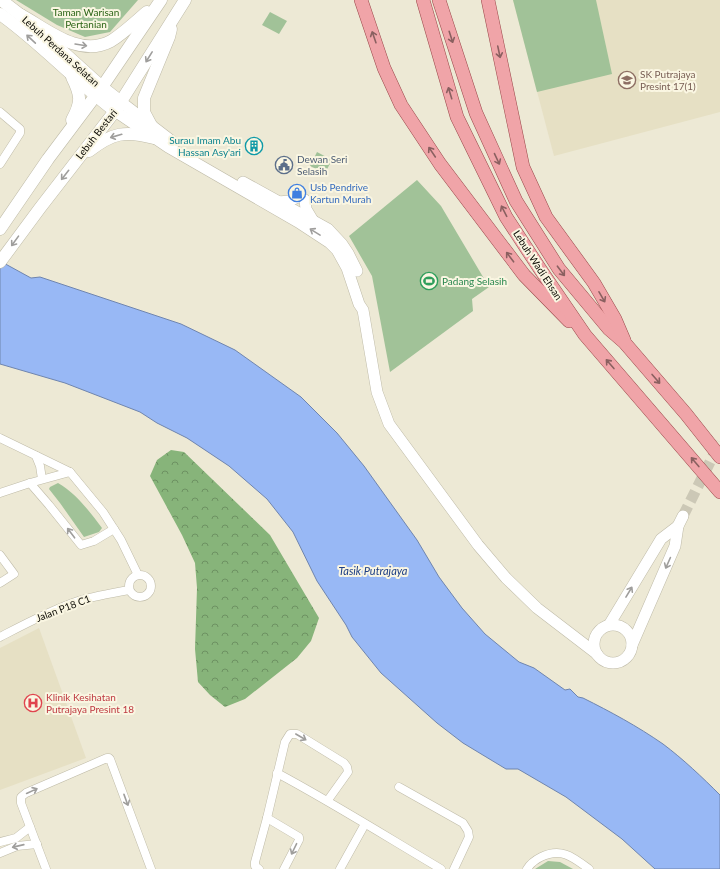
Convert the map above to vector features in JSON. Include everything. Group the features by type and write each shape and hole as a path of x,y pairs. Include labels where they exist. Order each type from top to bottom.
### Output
{"main road":[{"name":"Lebuh Perdana Selatan","path":"1,0 21,15 98,91"},
{"name":"Lebuh Bestari","path":"0,262 118,106 185,0"},
{"path":"361,0 384,68 401,105 440,164 524,275 560,314 585,335"},
{"name":"Lebuh Wadi Ehsan","path":"423,0 457,117 506,217 585,335 720,492"},
{"name":"Lebuh Wadi Ehsan","path":"439,0 476,113 516,201 559,269 609,329 624,342 686,414 720,457"},
{"path":"488,0 524,168 546,217 594,283 615,319 624,342"},
{"path":"21,15 67,42 81,46 98,46 111,41 160,1"},
{"path":"0,229 160,1"},
{"name":"Lebuh Perdana Selatan","path":"0,14 18,27 70,75 98,91 118,106"},
{"path":"75,162 98,143 111,137 125,133 137,134 153,132 144,112 144,98 169,37 174,16"},
{"path":"48,159 77,111 80,96 70,75"}],"street":[{"path":"118,106 153,132 180,155 293,214 312,219 328,229 335,236 348,253 362,284 365,302 363,310 377,392 389,424 489,559 537,608 577,638 604,661 609,663 620,662 629,655 675,546 680,521 661,539 604,628 594,639 597,654"},
{"path":"0,112 20,129 20,133 0,164"},
{"path":"153,132 279,202 323,238 336,250 347,268 359,304 363,310"},
{"path":"279,202 301,198 312,219"},
{"path":"0,438 70,472 103,512 114,529 138,575"},
{"path":"36,456 40,466 42,480"},
{"path":"0,493 70,472"},
{"path":"30,483 50,505 81,545 94,542 114,529"},
{"path":"0,555 14,574 0,583"},
{"path":"138,575 144,575 149,579 151,585 149,592 144,596 137,597 129,590 129,582 138,575"},
{"name":"Jalan P18 C1","path":"0,637 64,606 93,597 129,590"},
{"path":"577,638 588,637 604,628 615,625 626,630 630,634 632,646"},
{"path":"259,869 255,866 255,862 287,737 290,734 297,734 344,763 347,767 348,772 328,800"},
{"path":"46,869 21,803 21,797 104,758 109,758 151,869"},
{"path":"278,773 328,800 365,824 441,869"},
{"path":"399,787 466,826 469,837 454,869"},
{"path":"267,818 299,837 299,840 284,869"},
{"path":"340,869 365,824"},
{"path":"0,842 16,838 30,827"},
{"path":"0,853 17,846 37,844"},
{"path":"527,869 529,865 538,859 547,854 557,852 566,854 576,859 589,869"}],"shaded area":[{"name":"SK Putrajaya Presint 17(1)","path":"513,0 720,0 720,112 554,156"},
{"name":"Klinik Kesihatan Putrajaya Presint 18","path":"39,628 86,758 0,790 0,648"}],"green space":[{"name":"Taman Warisan Pertanian","path":"16,0 138,0 110,32 85,37 57,25"},
{"path":"513,0 596,0 612,74 537,92"},
{"path":"270,12 287,21 279,34 262,25"},
{"path":"317,152 332,160 325,173 310,166"},
{"name":"Padang Selasih","path":"417,180 441,206 489,287 472,299 473,311 390,372 372,276 349,236"},
{"path":"171,450 184,452 270,535 319,618 311,641 297,658 245,699 225,707 210,695 198,682 195,649 197,588 195,563 182,535 150,476 157,460"},
{"path":"58,483 71,492 87,509 102,528 99,532 84,537 49,489"},
{"path":"548,861 560,862 573,869 535,869"}],"water":[{"name":"Tasik Putrajaya","path":"0,261 31,278 40,277 181,324 235,350 301,397 337,433 364,466 417,540 439,577 462,608 485,634 519,662 534,668 565,690 570,689 578,697 583,698 614,714 663,744 692,768 720,795 720,869 655,869 622,839 566,797 518,769 506,769 463,743 437,723 381,673 352,637 346,625 317,581 293,532 267,499 229,466 187,438 157,423 140,412 65,383 0,364"}],"tunnel":[{"path":"683,516 720,442"}],"place":[{"name":"SK Putrajaya Presint 17(1)","path":"627,80"},
{"name":"Surau Imam Abu Hassan Asy'ari","path":"254,146"},
{"name":"Dewan Seri Selasih","path":"284,165"},
{"name":"Usb Pendrive Kartun Murah","path":"297,193"},
{"name":"Padang Selasih","path":"429,281"},
{"name":"Klinik Kesihatan Putrajaya Presint 18","path":"33,703"}]}
